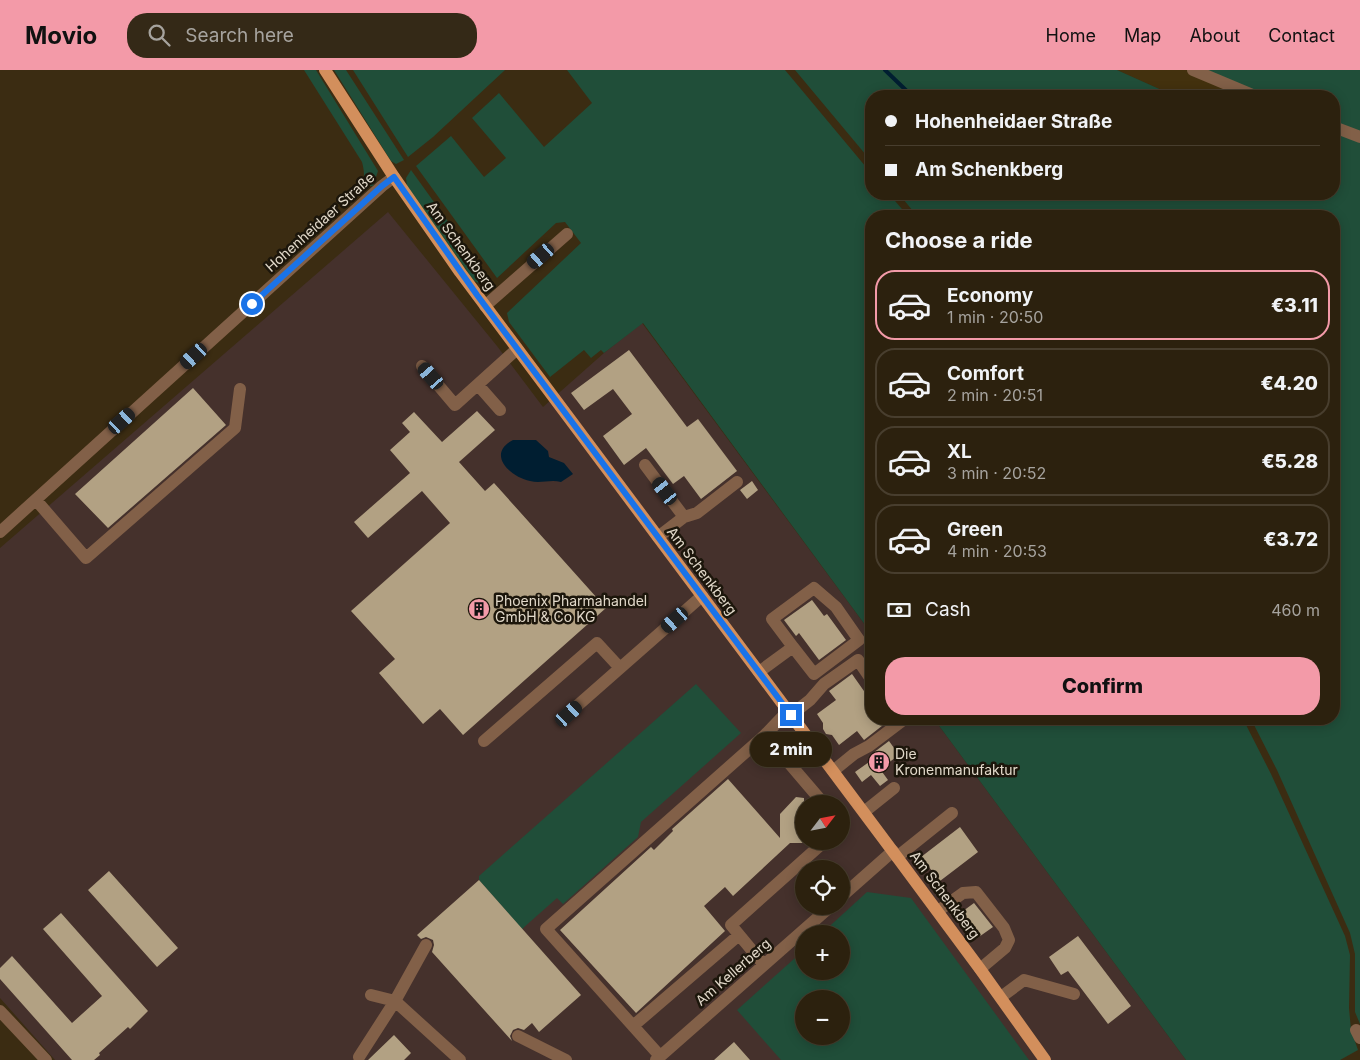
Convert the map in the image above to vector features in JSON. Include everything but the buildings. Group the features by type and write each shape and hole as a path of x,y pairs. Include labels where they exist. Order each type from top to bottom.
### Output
{"main road":[{"name":"Am Schenkberg","path":"325,70 394,177 485,306 938,911 1045,1060"}],"street":[{"path":"1193,70 1241,90"},
{"path":"1340,129 1360,137"},
{"name":"Hohenheidaer Straße","path":"0,532 374,193 394,177"},
{"path":"485,306 567,234"},
{"path":"422,366 455,405 518,349"},
{"path":"478,385 500,410"},
{"path":"36,500 86,558 235,428 240,390"},
{"path":"645,464 684,517"},
{"path":"658,537 684,517 697,513 737,482"},
{"path":"814,588 836,608 859,640 814,674 793,647 772,618 814,588"},
{"path":"569,714 702,596"},
{"path":"484,741 597,642 620,668"},
{"path":"759,672 793,647"},
{"path":"658,1058 633,1026 546,929 790,713 810,700 824,684 858,660 865,670"},
{"path":"833,771 897,725"},
{"path":"765,735 816,795"},
{"path":"864,812 894,788"},
{"path":"850,890 895,854 952,813"},
{"path":"764,965 731,925 816,850"},
{"path":"938,911 963,893 976,892 1004,928 1009,940 1005,948 980,969"},
{"name":"Am Kellerberg","path":"658,1058 820,915"},
{"path":"633,1026 739,935"},
{"path":"359,1057 395,1002 426,946"},
{"path":"1001,997 1024,980 1074,994"},
{"path":"371,996 395,1002 460,1060"},
{"path":"0,1011 46,1060"},
{"path":"518,1036 566,1060"}],"shaded area":[{"path":"1117,70 1221,70 1264,90 1162,90"},
{"path":"388,212 497,346 543,407 604,353 642,323 865,625 865,725 938,725 1186,1060 55,1060 0,998 0,548"}],"green space":[{"path":"304,70 316,70 378,171 373,186 368,186 356,197 355,195 363,180 362,162"},
{"path":"334,70 346,70 404,160 396,164 391,161"},
{"path":"353,70 505,70 433,137 408,157"},
{"path":"567,70 785,70 865,166 865,200 894,200 903,210 865,210 865,625 643,323 604,353 601,350 591,358 584,350 550,377 509,322 507,313 581,243 565,222 556,223 497,278 416,166 451,136 484,177 506,158 472,118 499,93 544,147 592,103"},
{"path":"795,70 1117,70 1162,90 865,90 865,154"},
{"path":"1201,70 1360,70 1360,134 1340,126 1340,90 1249,90"},
{"path":"1340,133 1360,141 1360,1024 1355,1012 1355,954 1350,933 1277,770 1254,725 1340,725 1340,210 912,210 904,200 1340,200"},
{"path":"411,170 495,287 487,287 474,281 407,186 406,178"},
{"path":"696,684 741,733 641,822 638,837 563,904 557,898 522,929 479,880 479,876"},
{"path":"938,725 1246,725 1271,774 1345,936 1350,955 1349,1008 1351,1030 1358,1050 1340,1060 1186,1060"},
{"path":"867,892 911,898 1029,1060 781,1060 737,1010 795,958 795,980 850,980 850,925 831,925 842,915 850,915 850,908"}],"water":[{"path":"513,440 536,440 548,451 549,457 564,463 573,474 561,482 534,482 522,479 509,470 501,458 501,452 505,446"}],"waterway":[{"path":"885,70 906,90"}],"place":[{"name":"Phoenix Pharmahandel GmbH & Co KG","path":"479,609"},
{"name":"Die Kronenmanufaktur","path":"879,762"}],"route":[{"path":"252,304 394,177 460,272 791,715"}]}
